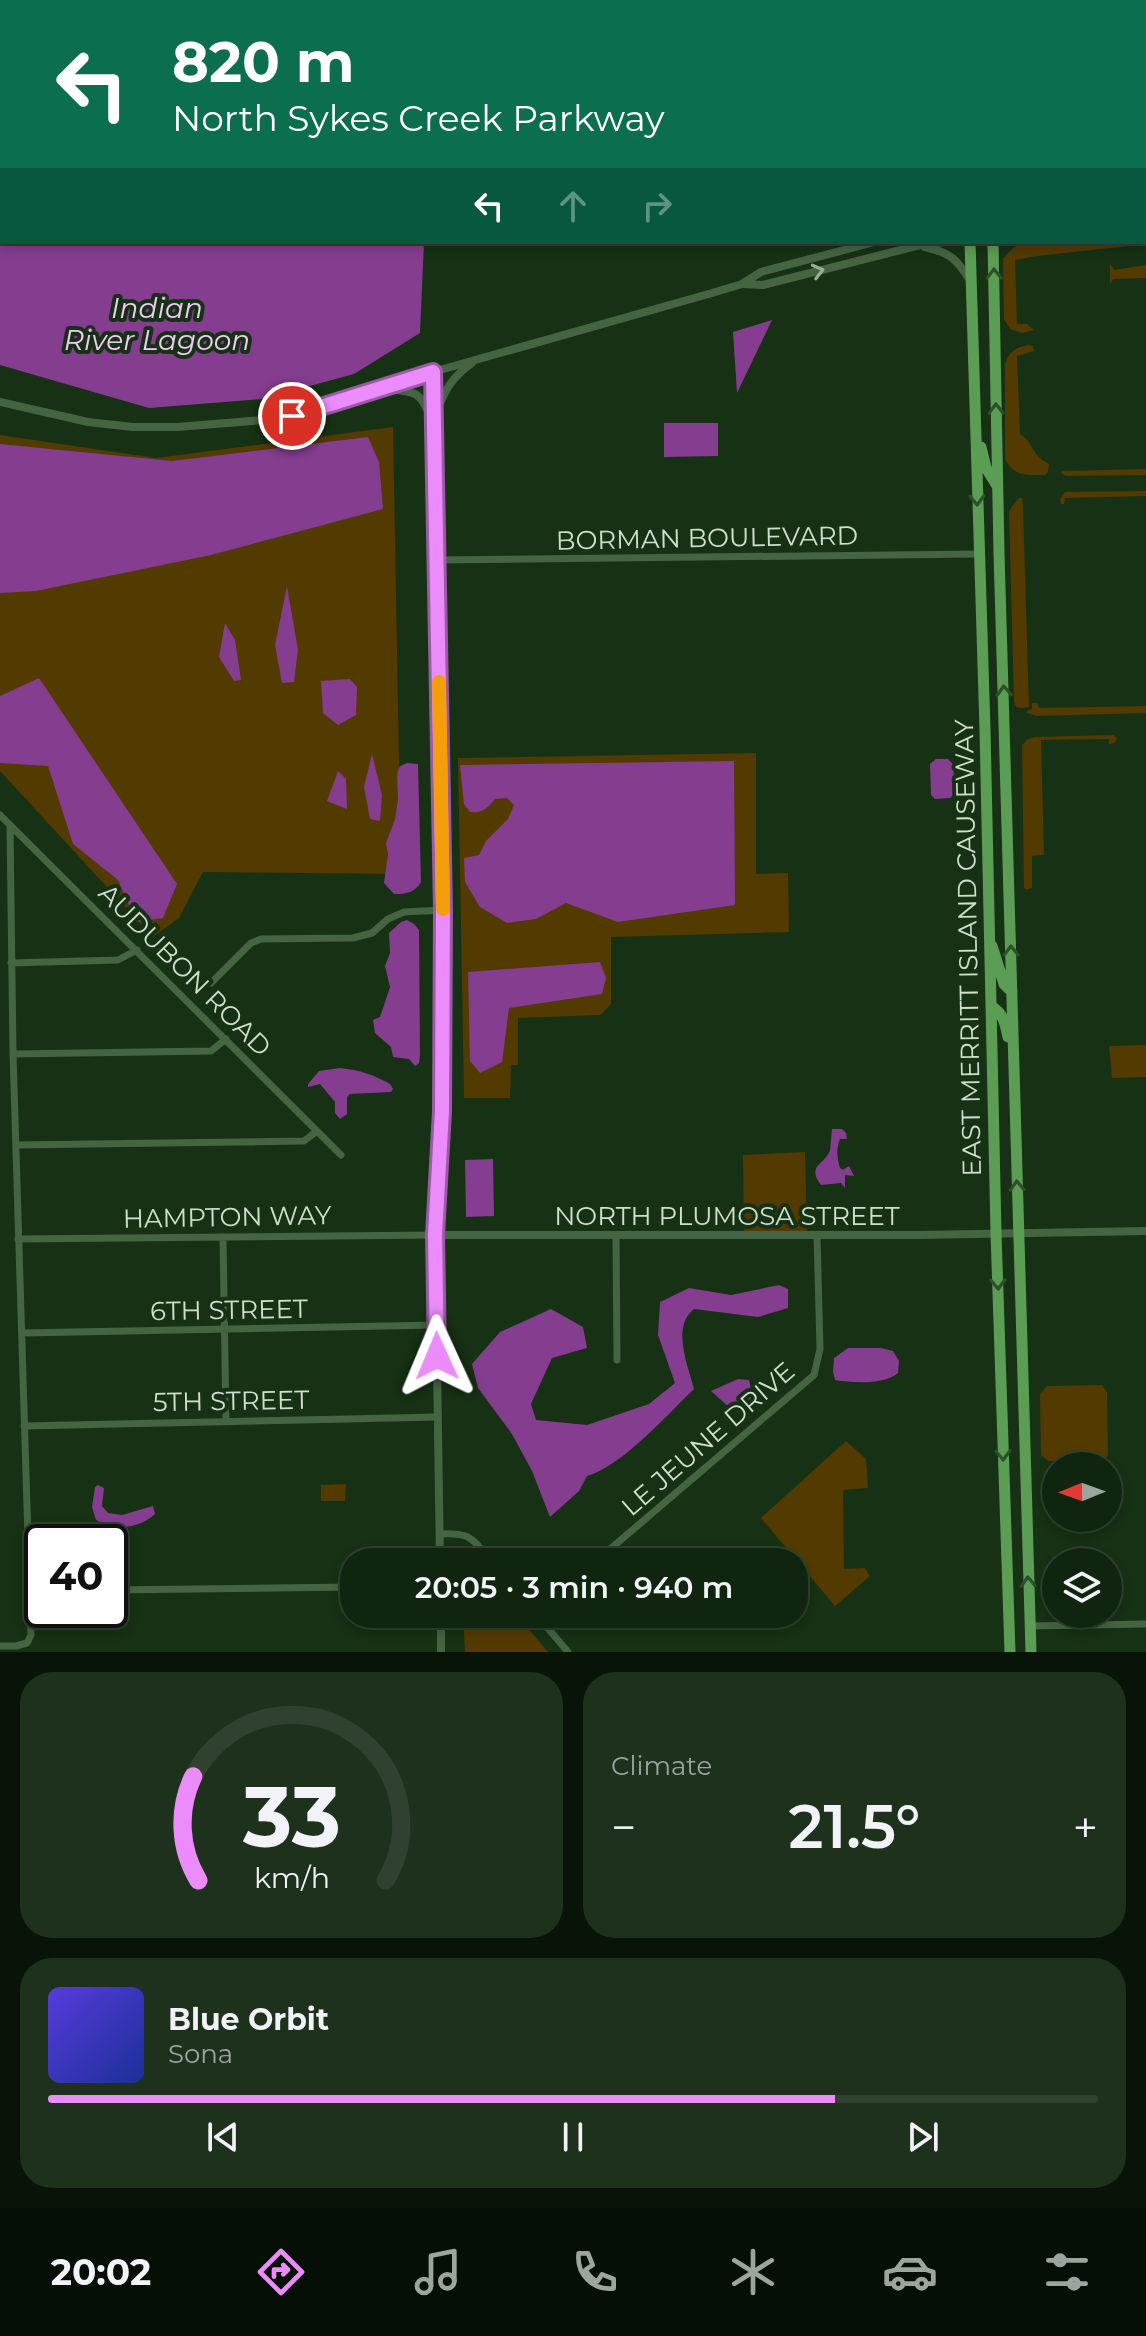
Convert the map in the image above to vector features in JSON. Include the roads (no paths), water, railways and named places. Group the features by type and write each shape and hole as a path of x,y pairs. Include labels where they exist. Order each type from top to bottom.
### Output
{"main road":[{"name":"EAST MERRITT ISLAND CAUSEWAY","path":"970,244 1010,1652"},
{"name":"EAST MERRITT ISLAND CAUSEWAY","path":"993,244 997,487 1031,1652"},
{"path":"975,407 982,456 997,487"},
{"path":"978,554 993,565 1001,606"},
{"path":"989,938 1004,984 1012,992"},
{"path":"991,1006 1000,1011 1005,1021 1014,1065"}],"street":[{"path":"0,402 88,422 133,427 177,427 276,419 308,413 433,372 742,284 761,272 866,244"},
{"path":"742,284 763,285 928,244"},
{"path":"920,245 953,257 971,282"},
{"path":"434,421 449,384 477,360"},
{"path":"433,372 443,910 442,1111 435,1235 440,1548"},
{"path":"383,389 416,394 434,421"},
{"name":"BORMAN BOULEVARD","path":"437,560 978,554"},
{"name":"AUDUBON ROAD","path":"0,815 341,1155"},
{"path":"10,825 26,1524"},
{"path":"211,983 251,943 261,939 353,938 372,933 388,919 404,912 443,910"},
{"path":"11,963 118,960 137,950"},
{"path":"13,1054 211,1051 226,1039"},
{"path":"16,1145 304,1141 317,1131"},
{"name":"NORTH PLUMOSA STREET","path":"435,1235 1146,1231"},
{"name":"HAMPTON WAY","path":"18,1239 435,1235"},
{"name":"LE JEUNE DRIVE","path":"611,1548 814,1375 820,1349 817,1235"},
{"path":"616,1236 617,1360"},
{"path":"223,1237 226,1421"},
{"name":"6TH STREET","path":"22,1333 437,1325"},
{"name":"5TH STREET","path":"24,1426 438,1417"},
{"path":"440,1534 458,1533 471,1537 480,1548"},
{"path":"128,1590 340,1587"},
{"path":"1029,1626 1146,1624"},
{"path":"0,1646 27,1643 31,1628"},
{"path":"441,1628 441,1652"},
{"path":"548,1628 568,1652"}],"water":[{"name":"Indian River Lagoon","path":"0,244 424,244 420,333 354,374 262,399 149,408 0,365"},
{"path":"772,320 737,393 733,332"},
{"path":"664,423 718,423 718,456 664,457"},
{"path":"368,437 379,462 383,509 211,555 36,591 0,593 0,444 172,461"},
{"path":"287,586 298,650 294,682 282,683 275,645"},
{"path":"225,623 235,640 241,680 234,681 219,657"},
{"path":"39,678 177,884 163,918 136,922 118,880 73,844 48,766 0,763 0,696"},
{"path":"350,679 357,687 356,715 338,725 323,713 321,681"},
{"path":"372,754 382,795 380,821 370,819 364,787"},
{"path":"936,759 948,759 954,765 953,795 950,798 935,799 931,795 930,764"},
{"path":"734,761 735,905 618,922 566,903 536,919 507,923 480,907 465,882 464,858 479,855 486,841 508,819 514,805 507,798 495,799 484,810 470,812 464,804 460,765"},
{"path":"418,764 421,882 410,892 394,894 384,883 388,854 386,843 398,800 397,773 400,766"},
{"path":"338,771 346,779 347,809 327,801"},
{"path":"407,920 419,930 420,1055 419,1063 415,1066 409,1059 393,1057 391,1047 375,1033 373,1020 380,1017 390,987 385,966 390,953 389,933"},
{"path":"600,962 606,978 602,994 509,1008 502,1062 480,1073 470,1061 468,972"},
{"path":"340,1068 372,1076 390,1084 393,1089 391,1092 350,1094 347,1097 347,1114 340,1119 335,1113 335,1102 320,1084 308,1087 308,1084 319,1071"},
{"path":"832,1129 842,1129 846,1133 847,1139 840,1139 838,1161 843,1170 849,1166 854,1176 845,1175 845,1188 841,1183 821,1185 815,1173 830,1150"},
{"path":"493,1159 494,1216 466,1217 465,1160"},
{"path":"779,1285 788,1289 788,1308 758,1317 694,1309 683,1326 682,1336 694,1389 629,1451 587,1476 579,1491 550,1517 532,1471 512,1434 478,1388 472,1364 500,1332 551,1309 583,1327 587,1348 552,1358 531,1404 536,1420 587,1425 649,1404 675,1383 658,1335 660,1302 689,1288 731,1295"},
{"path":"848,1348 893,1351 899,1361 898,1373 877,1381 835,1380 834,1358"},
{"path":"738,1379 749,1380 754,1402 741,1413 731,1409 711,1391"},
{"path":"95,1487 104,1488 102,1506 108,1513 122,1515 153,1506 155,1514 142,1523 128,1527 128,1524 103,1524 96,1520 92,1507"}]}
